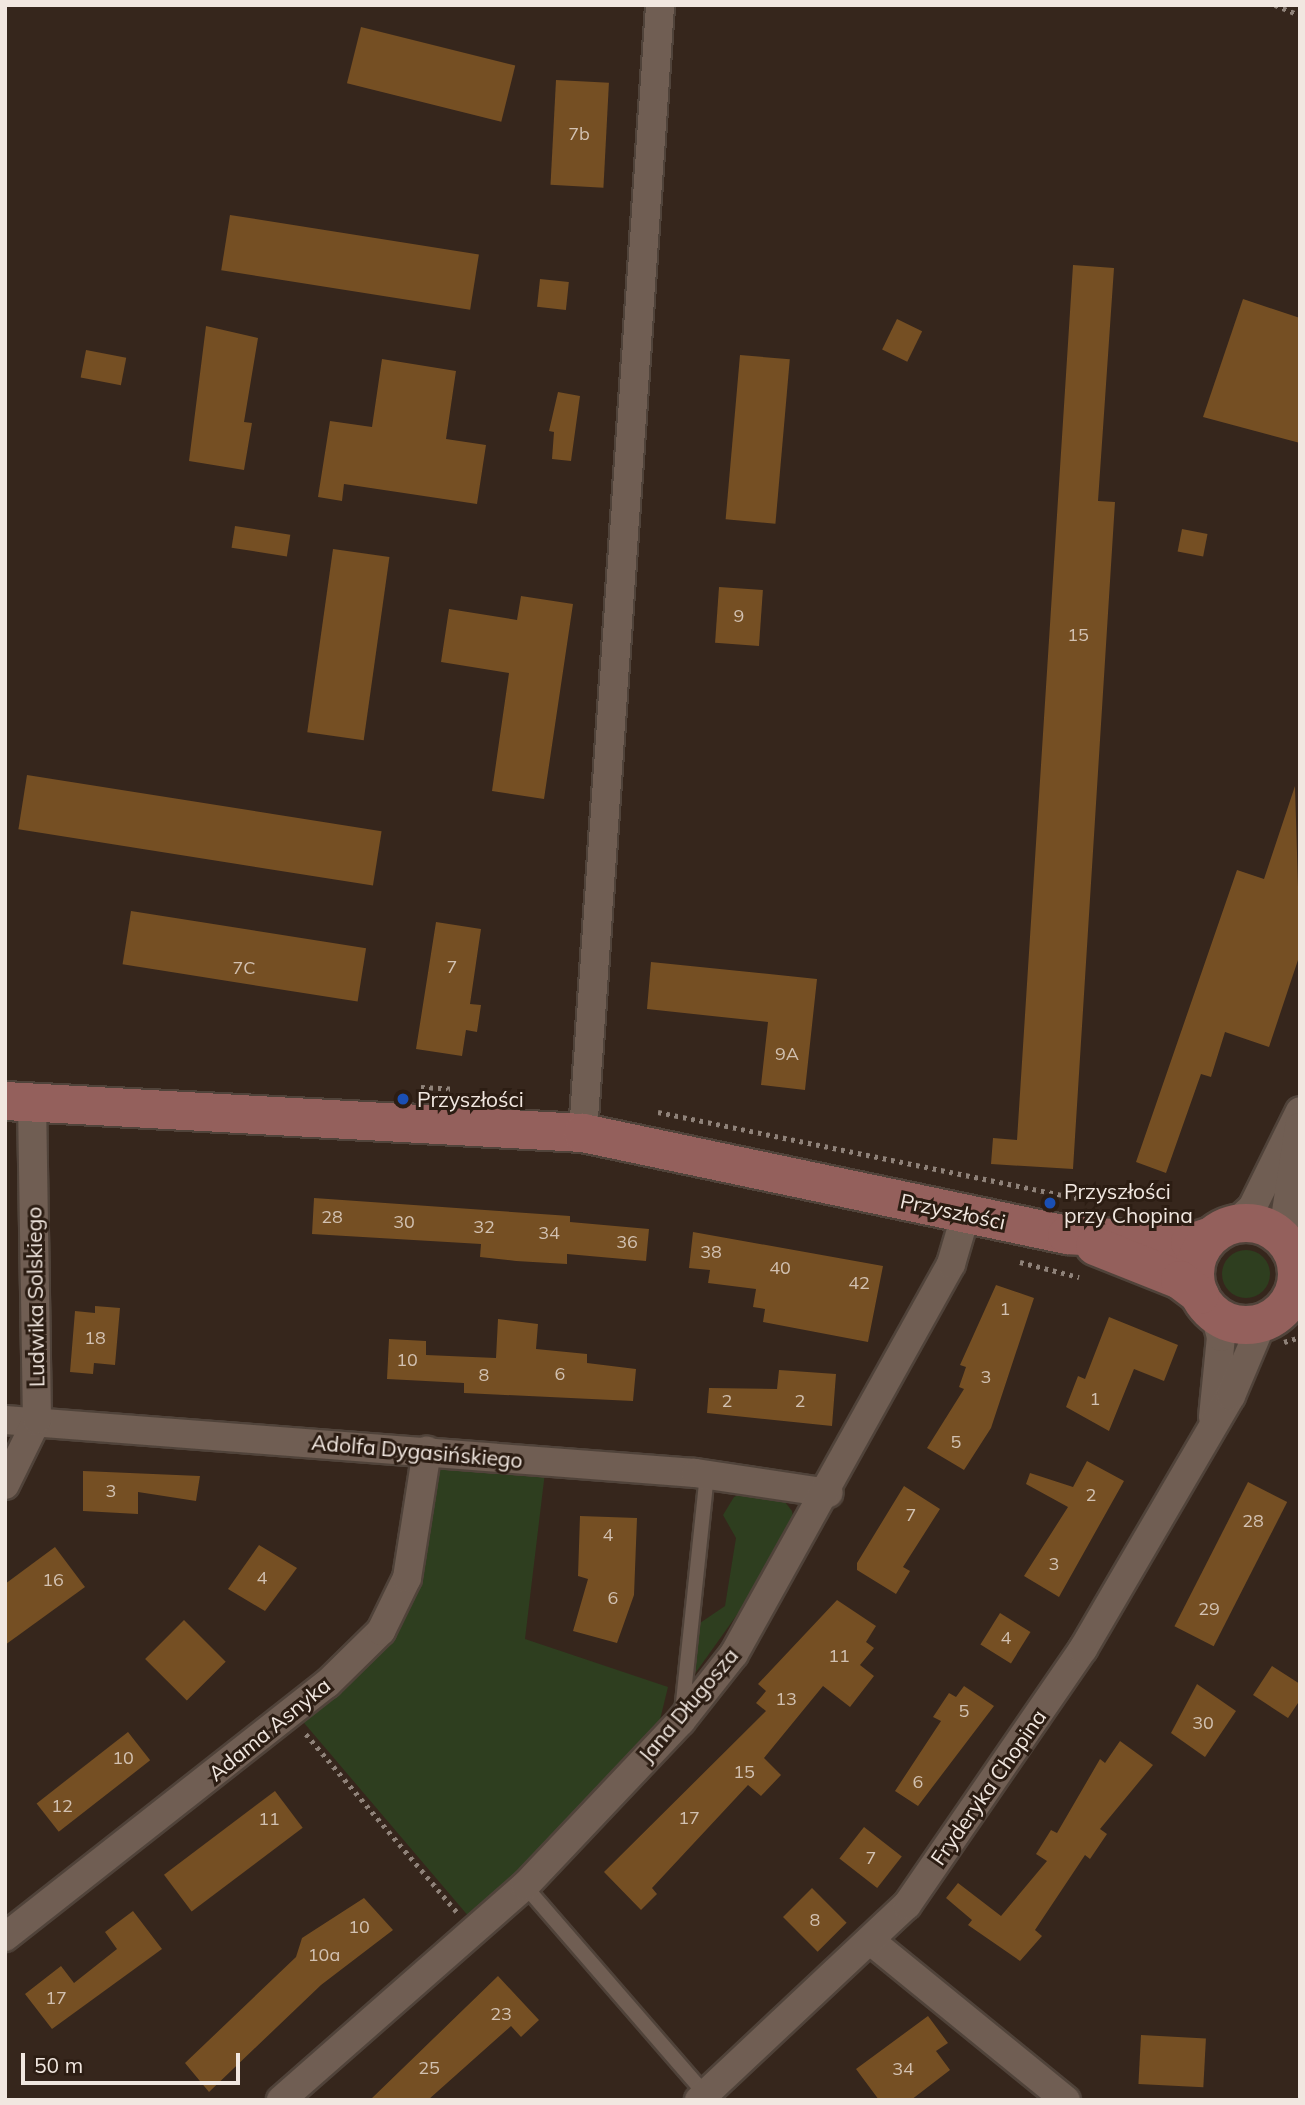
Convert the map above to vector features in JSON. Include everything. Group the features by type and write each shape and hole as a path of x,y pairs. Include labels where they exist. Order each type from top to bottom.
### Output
{"street":[{"path":"583,1133 660,5"},
{"name":"Przyszłości","path":"19,1101 583,1133 1067,1235 1190,1243 1221,1231"},
{"name":"Ludwika Solskiego","path":"5,1485 37,1420 19,1101"},
{"path":"1300,1111 1252,1208 1221,1231 1195,1271 1207,1304 1245,1326 1279,1316 1297,1279 1292,1249 1300,1120"},
{"name":"Jana Długosza","path":"281,2100 525,1886 681,1721 734,1654 829,1493 951,1264 966,1213"},
{"path":"1221,1231 1251,1223 1292,1249"},
{"name":"Przyszłości","path":"1067,1235 1180,1280 1207,1304"},
{"name":"Fryderyka Chopina","path":"1207,1304 1221,1337 1213,1423"},
{"name":"Fryderyka Chopina","path":"702,2097 872,1942 906,1905 1083,1649 1213,1423 1279,1316"},
{"name":"Adolfa Dygasińskiego","path":"5,1420 37,1420 706,1475 829,1493"},
{"name":"Adama Asnyka","path":"5,1937 289,1714 381,1632 407,1578 427,1451"},
{"path":"872,1942 1066,2100"}],"lane":[{"path":"681,1721 706,1475"},
{"path":"525,1886 702,2097"}],"path":[{"path":"1275,5 1300,15"},
{"path":"1008,1259 1086,1279"},
{"path":"289,1714 473,1931"}],"green space":[{"path":"1246,1250 1263,1257 1270,1274 1263,1291 1246,1298 1229,1291 1222,1274 1229,1257"},
{"path":"420,1466 545,1472 525,1639 668,1687 656,1736 470,1918 299,1717 388,1640"},
{"path":"755,1488 779,1494 792,1511 796,1532 694,1675 697,1625 725,1606 736,1538 723,1515 734,1497"}],"building":[{"path":"361,27 515,65 501,122 347,83"},
{"path":"556,80 609,83 603,188 551,185"},
{"path":"230,215 479,254 470,310 221,270"},
{"path":"1073,265 1114,268 1098,501 1115,502 1073,1169 991,1164 993,1138 1017,1140"},
{"path":"540,279 569,282 566,310 537,307"},
{"path":"1243,299 1300,318 1300,443 1203,417"},
{"path":"897,319 922,331 907,362 882,350"},
{"path":"206,326 258,338 244,422 252,423 244,470 189,461"},
{"path":"86,350 126,358 121,385 81,377"},
{"path":"740,355 790,359 775,524 726,519"},
{"path":"382,359 456,371 446,439 486,445 477,504 344,484 342,501 318,497 330,421 372,427"},
{"path":"558,392 580,396 571,461 552,459 554,432 549,431"},
{"path":"235,526 290,535 287,556 232,548"},
{"path":"1182,529 1208,534 1203,557 1178,552"},
{"path":"333,549 389,557 364,740 307,732"},
{"path":"719,587 763,590 759,646 715,643"},
{"path":"521,596 573,604 544,799 492,791 509,673 441,662 449,609 517,620"},
{"path":"27,775 382,831 373,885 18,829"},
{"path":"1295,786 1300,954 1269,1047 1225,1032 1211,1077 1201,1074 1166,1173 1136,1162 1237,870 1264,879"},
{"path":"131,911 366,948 358,1002 123,964"},
{"path":"436,922 481,929 470,1004 481,1005 477,1032 466,1030 462,1056 416,1049"},
{"path":"651,962 817,979 805,1090 761,1085 768,1022 647,1009"},
{"path":"314,1198 570,1216 570,1222 649,1229 646,1261 567,1254 567,1264 516,1261 480,1257 481,1244 312,1234"},
{"path":"693,1232 883,1266 868,1342 763,1322 765,1309 753,1307 756,1289 708,1283 710,1270 689,1268"},
{"path":"996,1285 1034,1298 991,1428 964,1470 927,1448 964,1389 959,1387 966,1367 960,1365"},
{"path":"95,1306 120,1308 115,1365 94,1363 93,1374 70,1372 75,1311 95,1313"},
{"path":"1109,1317 1178,1345 1164,1381 1134,1369 1109,1431 1066,1407 1078,1376 1085,1379"},
{"path":"498,1319 538,1324 536,1349 587,1354 587,1363 636,1369 633,1401 464,1393 464,1383 387,1379 389,1339 426,1341 426,1355 496,1358"},
{"path":"779,1370 836,1374 832,1426 707,1413 709,1388 777,1389"},
{"path":"1087,1461 1124,1481 1059,1597 1024,1576 1068,1507 1026,1484 1030,1473 1073,1487"},
{"path":"83,1471 200,1476 196,1501 138,1492 138,1514 83,1511"},
{"path":"1248,1482 1287,1502 1214,1646 1174,1626"},
{"path":"904,1486 940,1509 903,1567 910,1571 896,1594 857,1570 857,1563"},
{"path":"580,1516 637,1518 634,1595 617,1643 573,1631 588,1579 578,1576"},
{"path":"259,1545 297,1568 265,1611 228,1589"},
{"path":"55,1547 85,1587 5,1645 5,1584"},
{"path":"837,1600 876,1626 866,1642 874,1648 860,1665 874,1676 850,1707 823,1686 764,1758 781,1775 761,1796 748,1785 652,1888 657,1894 641,1910 604,1872 766,1711 756,1703 766,1691 758,1684"},
{"path":"1000,1613 1031,1632 1011,1663 980,1644"},
{"path":"184,1620 226,1662 187,1701 145,1659"},
{"path":"1272,1666 1300,1684 1300,1700 1288,1718 1253,1695"},
{"path":"1197,1684 1236,1711 1205,1757 1171,1733"},
{"path":"964,1686 994,1706 918,1806 895,1791 941,1721 933,1717 949,1693 956,1697"},
{"path":"128,1732 150,1760 59,1832 37,1803"},
{"path":"1120,1741 1153,1765 1100,1829 1107,1834 1090,1859 1085,1855 1035,1930 1042,1936 1020,1961 968,1925 972,1920 946,1898 958,1883 1001,1916 1047,1861 1036,1854 1051,1830 1057,1833 1100,1759 1105,1763"},
{"path":"275,1791 303,1828 192,1911 164,1875"},
{"path":"864,1827 902,1857 877,1888 839,1859"},
{"path":"812,1888 847,1923 818,1952 783,1917"},
{"path":"364,1898 393,1930 321,1985 209,2092 185,2063 296,1957 302,1938"},
{"path":"133,1911 162,1949 52,2029 25,1994 61,1966 74,1983 117,1949 105,1932"},
{"path":"498,1976 539,2020 521,2037 511,2026 428,2100 370,2100"},
{"path":"928,2016 948,2043 936,2051 950,2070 911,2100 879,2100 856,2069"},
{"path":"1141,2035 1206,2038 1203,2087 1138,2084"}],"place":[{"name":"Przyszłości","path":"403,1099"},
{"name":"Przyszłości przy Chopina","path":"1050,1203"}]}
